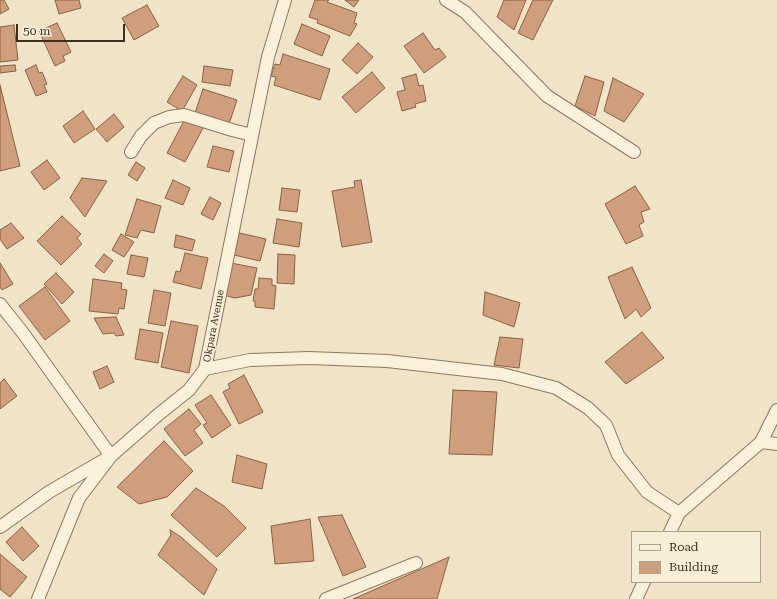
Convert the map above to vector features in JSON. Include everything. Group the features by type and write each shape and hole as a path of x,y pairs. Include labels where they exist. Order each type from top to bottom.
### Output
{"street":[{"name":"Okpara Avenue","path":"38,599 79,498 111,456 189,390 205,369 268,57 285,0"},
{"path":"446,0 465,12 547,96 634,152"},
{"path":"131,152 141,136 154,123 169,117 184,115 252,135"},
{"path":"0,304 23,333 111,456 49,492 0,527"},
{"path":"205,369 250,360 309,358 387,361 502,374 556,388 588,408 606,425 618,455 647,492 679,513"},
{"path":"670,531 679,513 761,442 777,410"},
{"path":"761,442 777,444"},
{"path":"326,599 416,563"},
{"path":"636,599 644,583"}],"building":[{"path":"0,0 4,0 9,9 0,14"},
{"path":"55,0 79,0 81,8 59,14"},
{"path":"315,0 329,0 327,2 357,13 354,23 357,24 350,36 317,23 318,20 309,17"},
{"path":"345,0 359,0 354,7"},
{"path":"504,0 526,0 514,30 497,17"},
{"path":"533,0 553,0 533,40 518,33"},
{"path":"147,5 159,26 134,40 122,18"},
{"path":"57,23 71,52 63,56 65,61 55,66 39,31"},
{"path":"302,24 330,36 322,56 294,44"},
{"path":"14,25 18,60 0,62 0,27"},
{"path":"423,33 435,50 439,48 446,57 424,73 404,46"},
{"path":"358,43 373,57 357,74 342,60"},
{"path":"283,54 330,69 320,100 274,85 276,77 271,76 275,64 280,65"},
{"path":"15,65 16,71 0,73 0,66"},
{"path":"36,65 39,73 42,72 47,84 44,85 47,92 36,96 25,70"},
{"path":"204,66 233,70 230,86 202,82"},
{"path":"372,72 385,88 356,113 342,97"},
{"path":"416,74 419,86 423,85 426,101 415,104 416,107 402,111 397,92 405,90 402,78"},
{"path":"183,76 197,85 182,111 167,102"},
{"path":"585,76 604,82 595,116 575,106"},
{"path":"613,78 644,94 624,122 604,111"},
{"path":"0,85 20,166 0,171"},
{"path":"203,89 237,100 229,124 195,113"},
{"path":"83,111 95,129 74,143 63,126"},
{"path":"114,114 124,127 107,142 96,129"},
{"path":"185,119 203,128 185,162 167,153"},
{"path":"213,146 234,151 229,172 207,167"},
{"path":"47,160 60,178 44,190 31,172"},
{"path":"136,162 145,168 137,181 128,175"},
{"path":"82,178 107,181 85,217 70,198"},
{"path":"173,180 190,188 183,205 165,198"},
{"path":"361,180 372,242 342,247 332,191 355,187 354,181"},
{"path":"635,186 650,209 641,212 644,222 639,225 643,236 626,244 605,204"},
{"path":"282,188 300,190 297,212 279,210"},
{"path":"210,197 221,203 213,220 201,214"},
{"path":"137,199 161,206 154,233 141,230 137,238 125,235"},
{"path":"62,216 81,234 77,238 82,244 61,265 37,241"},
{"path":"277,219 302,223 299,247 273,243"},
{"path":"11,223 24,238 7,249 0,239 0,230"},
{"path":"239,233 266,239 260,261 234,255"},
{"path":"121,234 134,242 124,257 112,250"},
{"path":"176,235 195,240 192,251 174,247"},
{"path":"185,253 208,258 201,289 173,282 176,271 180,272"},
{"path":"104,254 113,261 104,273 95,266"},
{"path":"278,254 295,255 294,284 277,283"},
{"path":"131,255 148,258 144,277 127,274"},
{"path":"0,263 13,284 2,290 0,287"},
{"path":"231,263 257,268 251,295 235,298 223,295"},
{"path":"632,267 651,308 641,317 636,309 625,319 608,277"},
{"path":"56,273 74,292 62,304 44,284"},
{"path":"259,278 272,279 272,285 276,286 274,309 255,307 255,301 253,301 255,289 258,289"},
{"path":"93,279 122,283 121,289 127,290 124,309 119,308 118,314 89,311"},
{"path":"45,287 70,321 45,340 19,306"},
{"path":"154,290 171,293 165,326 148,323"},
{"path":"485,292 520,303 514,327 483,315"},
{"path":"116,317 124,335 116,336 114,333 103,334 94,318"},
{"path":"171,321 198,326 189,373 161,367"},
{"path":"140,329 163,333 158,363 135,359"},
{"path":"642,332 664,358 626,384 605,362"},
{"path":"500,337 523,339 519,368 494,365"},
{"path":"107,366 114,382 100,389 93,372"},
{"path":"244,375 263,412 239,424 223,392 230,388 228,384"},
{"path":"4,379 17,396 0,409 0,383"},
{"path":"453,390 497,392 492,455 449,454"},
{"path":"211,395 231,425 212,438 203,425 207,423 195,405"},
{"path":"189,409 201,424 194,430 203,443 185,456 164,429"},
{"path":"164,441 193,471 167,497 139,504 117,487"},
{"path":"237,455 267,464 262,489 232,482"},
{"path":"196,488 224,506 246,528 217,557 171,515"},
{"path":"342,515 366,567 343,576 318,517"},
{"path":"310,519 314,561 275,564 271,526"},
{"path":"22,527 39,546 23,561 6,542"},
{"path":"170,530 181,537 217,569 204,595 158,555 171,535"},
{"path":"0,554 27,577 10,597 0,589"},
{"path":"449,557 437,599 353,599"}]}
